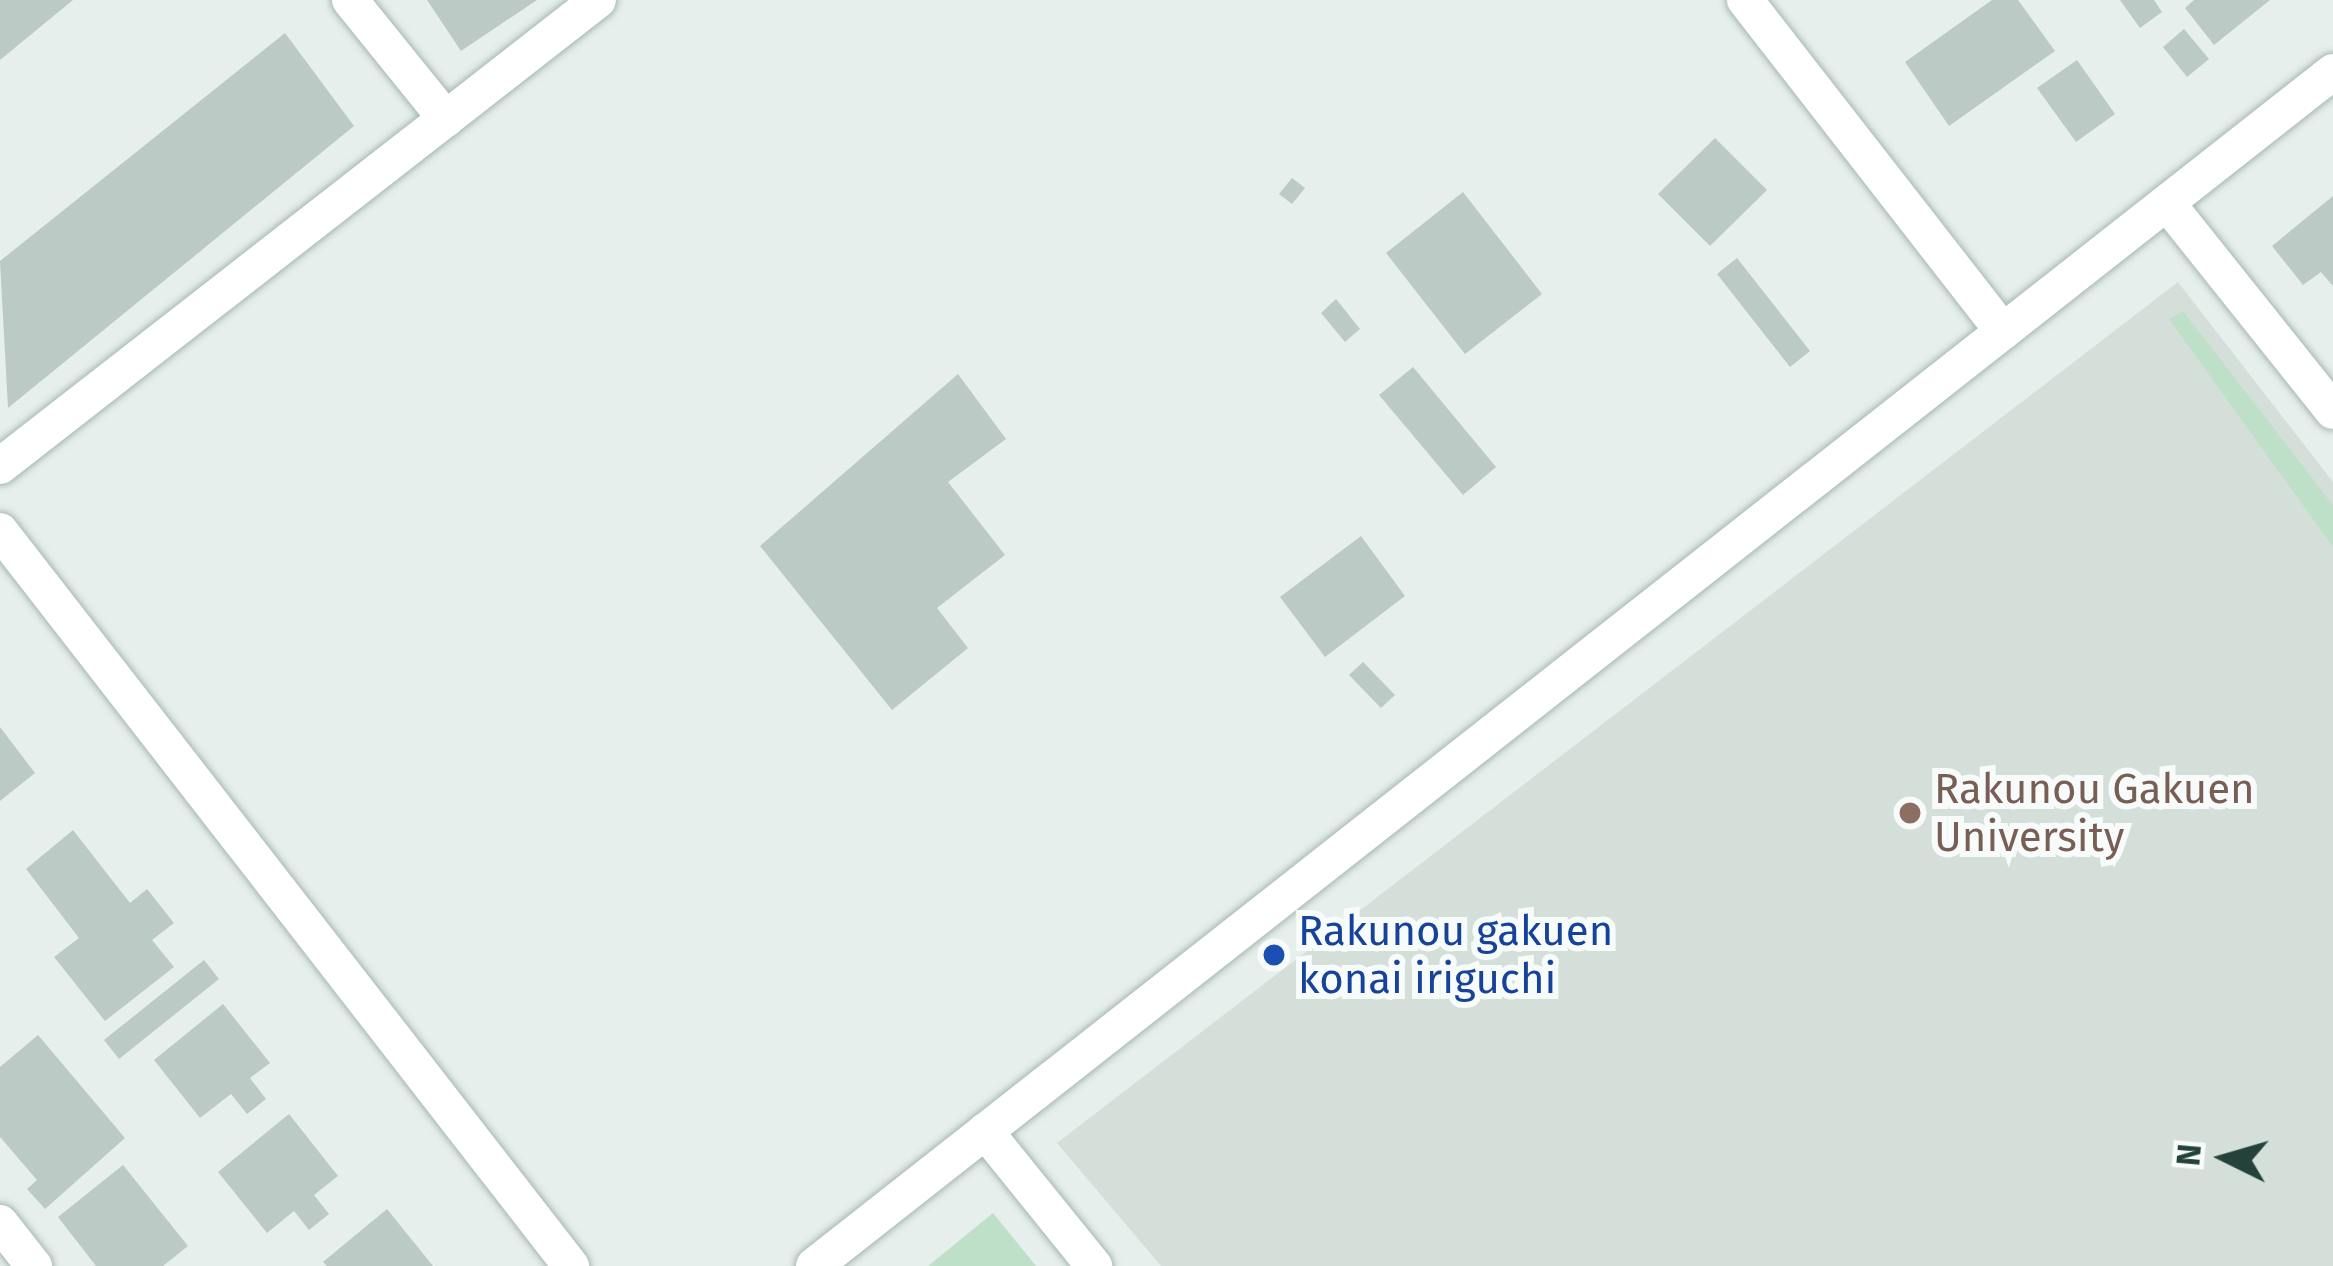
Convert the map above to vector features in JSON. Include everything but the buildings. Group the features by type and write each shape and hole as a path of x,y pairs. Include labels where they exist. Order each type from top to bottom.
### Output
{"street":[{"path":"350,0 446,118"},
{"path":"0,466 598,0"},
{"path":"1745,0 2003,332"},
{"path":"814,1266 2333,73"},
{"path":"2167,203 2333,411"},
{"path":"0,531 571,1266"},
{"path":"985,1131 1094,1266"},
{"path":"0,1223 34,1266"}],"shaded area":[{"name":"Rakunou Gakuen University","path":"2178,282 2333,482 2333,1266 1161,1266 1057,1143"}],"green space":[{"path":"2183,311 2333,505 2333,547 2169,319"},
{"path":"993,1213 1036,1266 928,1266"}],"place":[{"name":"Rakunou Gakuen University","path":"1910,813"},
{"name":"Rakunou gakuen konai iriguchi","path":"1274,955"}]}
